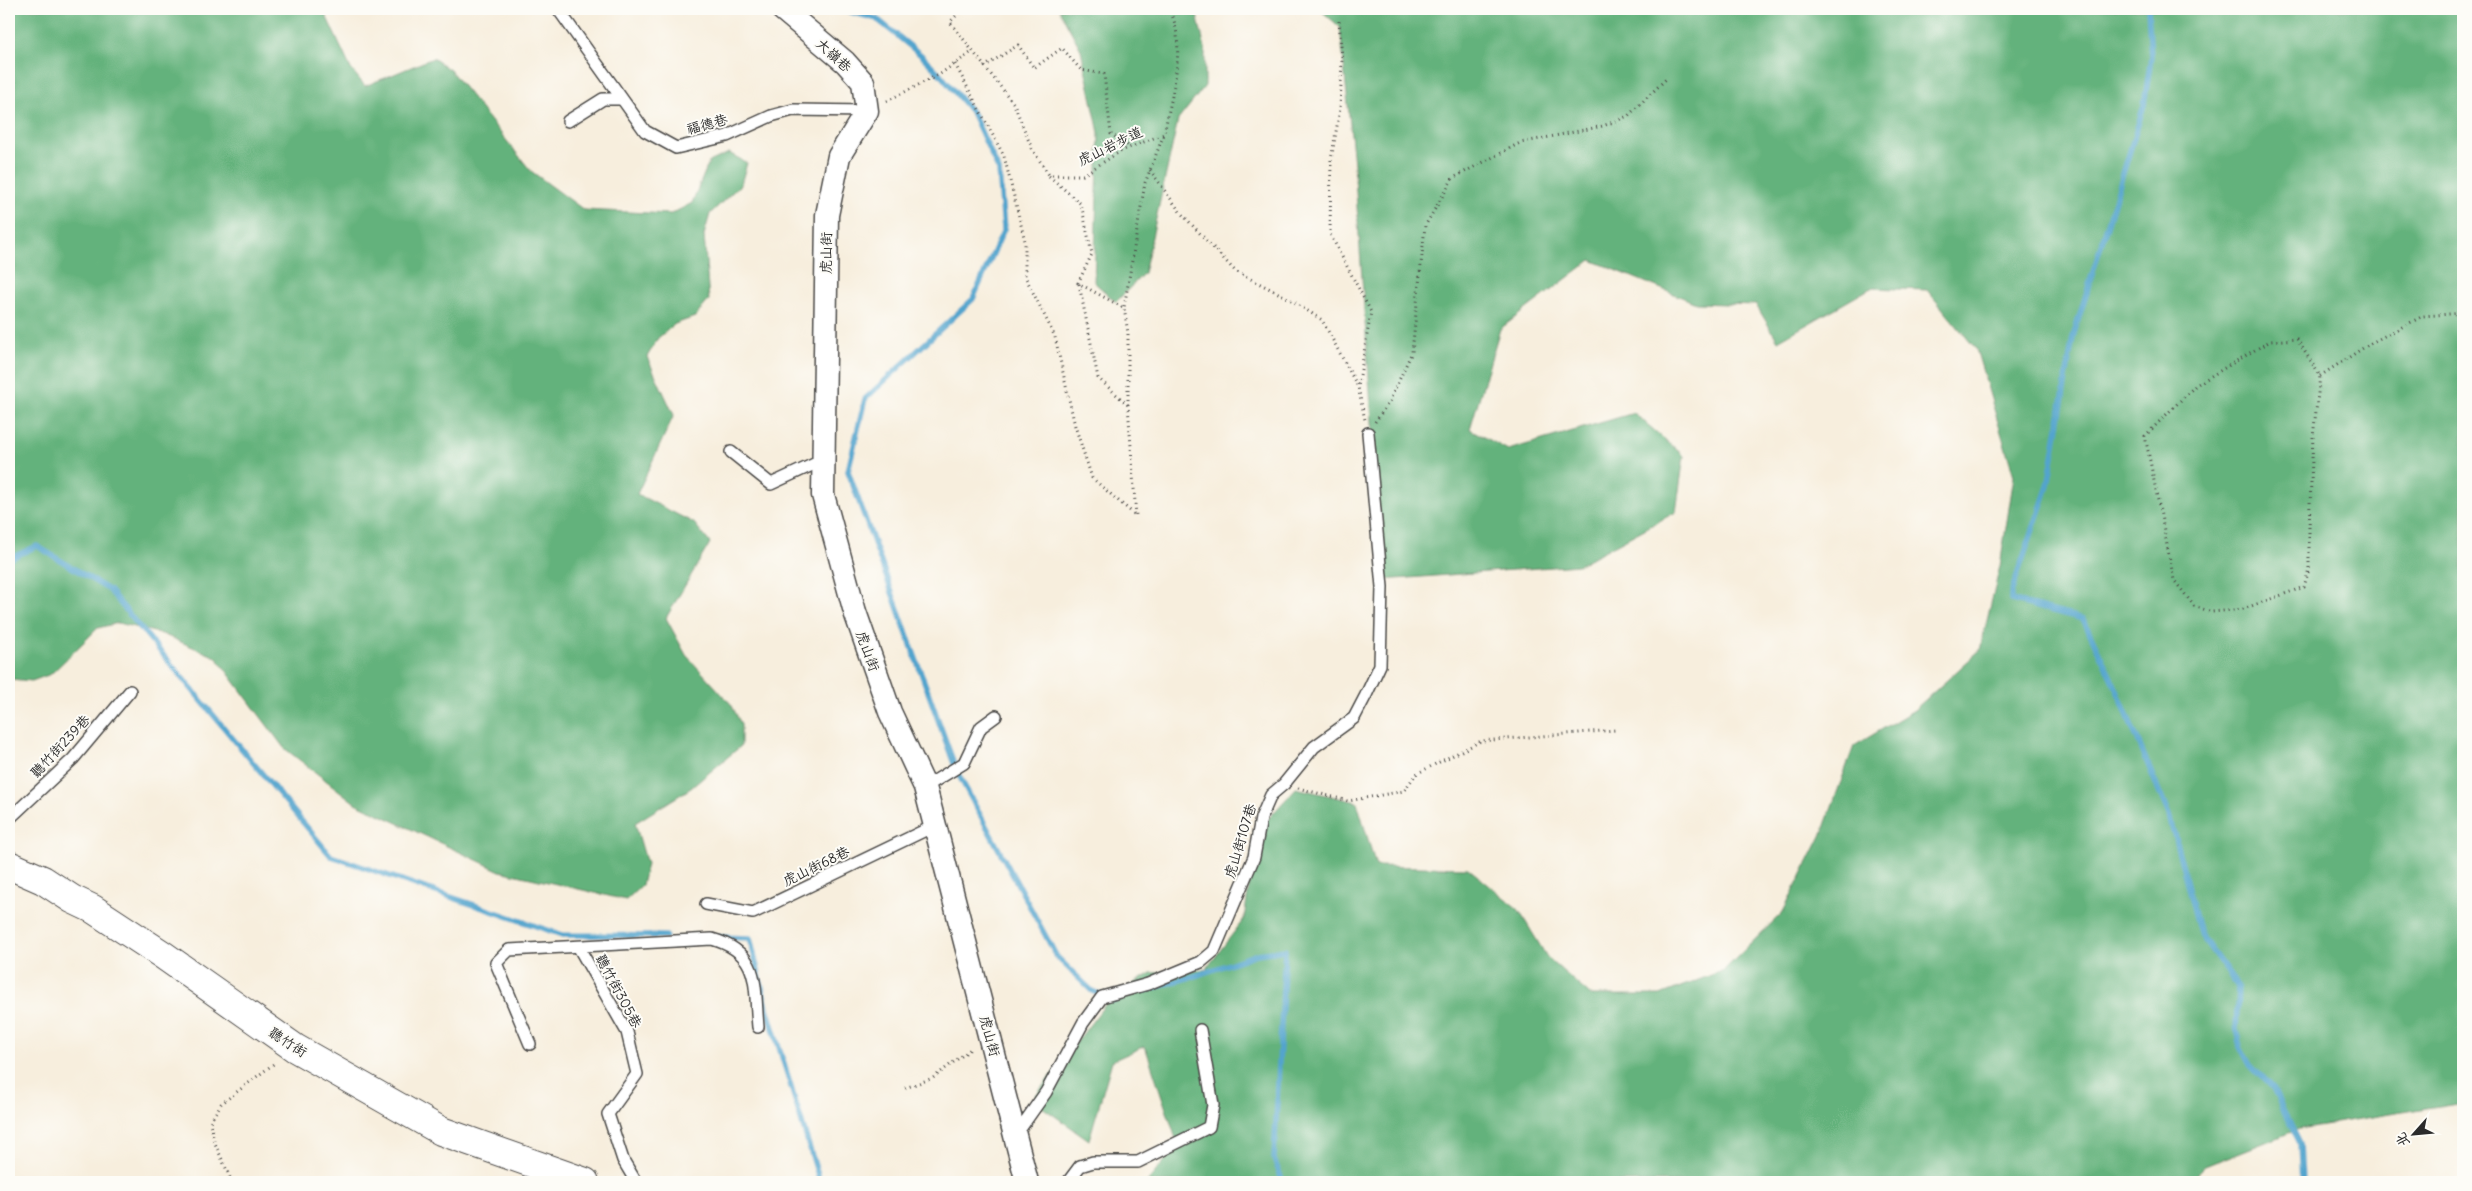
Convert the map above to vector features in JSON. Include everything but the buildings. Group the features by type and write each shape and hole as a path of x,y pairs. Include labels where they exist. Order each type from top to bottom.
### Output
{"street":[{"name":"大嶺巷","path":"782,9 846,62 863,82 867,111"},
{"name":"虎山街","path":"867,111 839,156 827,215 823,495 855,612 890,712 925,787 1027,1182"},
{"name":"聽竹街","path":"9,865 43,880 113,922 294,1048 441,1131 586,1182"}],"lane":[{"name":"福德巷","path":"558,9 644,131 676,148 726,136 771,116 793,110 867,111"},
{"path":"568,121 603,99 621,99"},
{"name":"虎山街107巷","path":"1015,1136 1046,1092 1083,1023 1102,997 1148,984 1201,962 1214,951 1254,857 1261,818 1271,795 1284,784 1314,747 1354,718 1380,665 1382,587 1368,433"},
{"path":"731,452 771,484 823,460"},
{"name":"聽竹街239巷","path":"9,819 73,759 130,691"},
{"path":"925,787 964,763 981,726 996,716"},
{"name":"虎山街68巷","path":"706,904 753,913 936,825"},
{"path":"530,1044 496,963 509,950 579,948 712,939 728,944 744,955 752,974 758,1027"},
{"name":"聽竹街305巷","path":"579,948 627,1032 637,1074 608,1114 623,1160 636,1182"},
{"path":"1068,1182 1080,1166 1093,1162 1138,1162 1209,1126 1213,1106 1200,1030"}],"path":[{"path":"963,9 950,22 1014,104 1032,149 1049,175 1081,204 1092,254 1078,283 1098,378 1128,405"},
{"name":"虎山岩步道","path":"1049,175 1083,174 1131,147 1164,134 1178,56 1173,16 1169,9"},
{"path":"1340,22 1342,57 1340,109 1331,160 1330,234 1371,312 1358,387"},
{"path":"984,67 1018,45 1034,68 1062,48 1082,70 1104,74 1111,134 1131,147"},
{"path":"867,111 955,64 972,52"},
{"path":"955,64 1004,156 1025,241 1025,276 1055,337 1075,426 1092,478 1136,516 1128,405 1128,333 1124,308 1145,183 1164,134"},
{"path":"1368,433 1389,402 1412,352 1425,226 1453,178 1520,143 1604,126 1628,116 1667,78"},
{"path":"1150,170 1181,213 1235,271 1288,298 1322,320 1358,387 1368,433"},
{"path":"1078,283 1124,308"},
{"path":"2320,376 2371,343 2423,316 2463,313"},
{"path":"2297,339 2320,376 2313,437 2309,526 2310,569 2304,587 2243,609 2212,612 2194,606 2174,580 2145,436 2196,385 2270,340 2297,339"},
{"path":"1284,784 1348,801 1380,797 1404,791 1416,774 1481,741 1615,730"},
{"path":"905,1088 933,1078 990,1033"},
{"path":"232,1182 214,1141 210,1122 221,1104 294,1048"}],"green space":[{"path":"9,9 323,9 351,69 365,86 433,58 450,70 531,171 584,210 671,214 692,203 709,162 729,153 747,163 741,184 710,214 704,235 709,300 695,317 675,324 658,338 647,357 674,415 637,494 694,523 710,543 666,618 686,655 731,704 741,724 741,746 691,788 635,823 647,864 642,885 626,900 500,871 355,803 284,748 216,657 162,634 118,623 98,628 51,674 32,681 9,679"},
{"path":"1059,9 1216,9 1197,15 1205,48 1205,86 1178,120 1144,273 1116,302 1094,282 1099,133 1081,50"},
{"path":"1319,9 2463,9 2463,1102 2299,1129 2205,1166 2189,1182 1147,1182 1178,1145 1145,1046 1112,1061 1089,1140 1032,1100 1111,997 1151,973 1206,969 1244,919 1257,831 1296,788 1357,802 1376,866 1468,868 1518,909 1547,957 1590,995 1660,995 1724,970 1783,912 1821,836 1854,746 1914,710 1980,650 2000,566 2014,476 1976,349 1927,290 1871,288 1778,341 1756,305 1696,303 1591,260 1500,329 1470,429 1508,450 1634,413 1684,456 1676,512 1578,565 1383,580 1354,164 1340,27"}],"waterway":[{"path":"840,9 877,19 921,55 940,74 973,114 999,171 1004,229 973,299 865,399 848,471 957,772 1057,957 1092,991 1114,1000 1122,997"},
{"path":"2148,9 2151,57 2144,105 2073,337 2048,486 2011,593 2011,600 2083,619 2116,688 2169,815 2200,934 2238,987 2236,1030 2240,1046 2250,1065 2273,1089 2300,1144 2302,1182"},
{"path":"9,559 37,546 109,590 331,856 562,935 666,936"},
{"path":"716,937 750,938 767,1008 820,1182"},
{"path":"1145,990 1198,975 1257,954 1285,950 1274,1159 1283,1182"}]}
